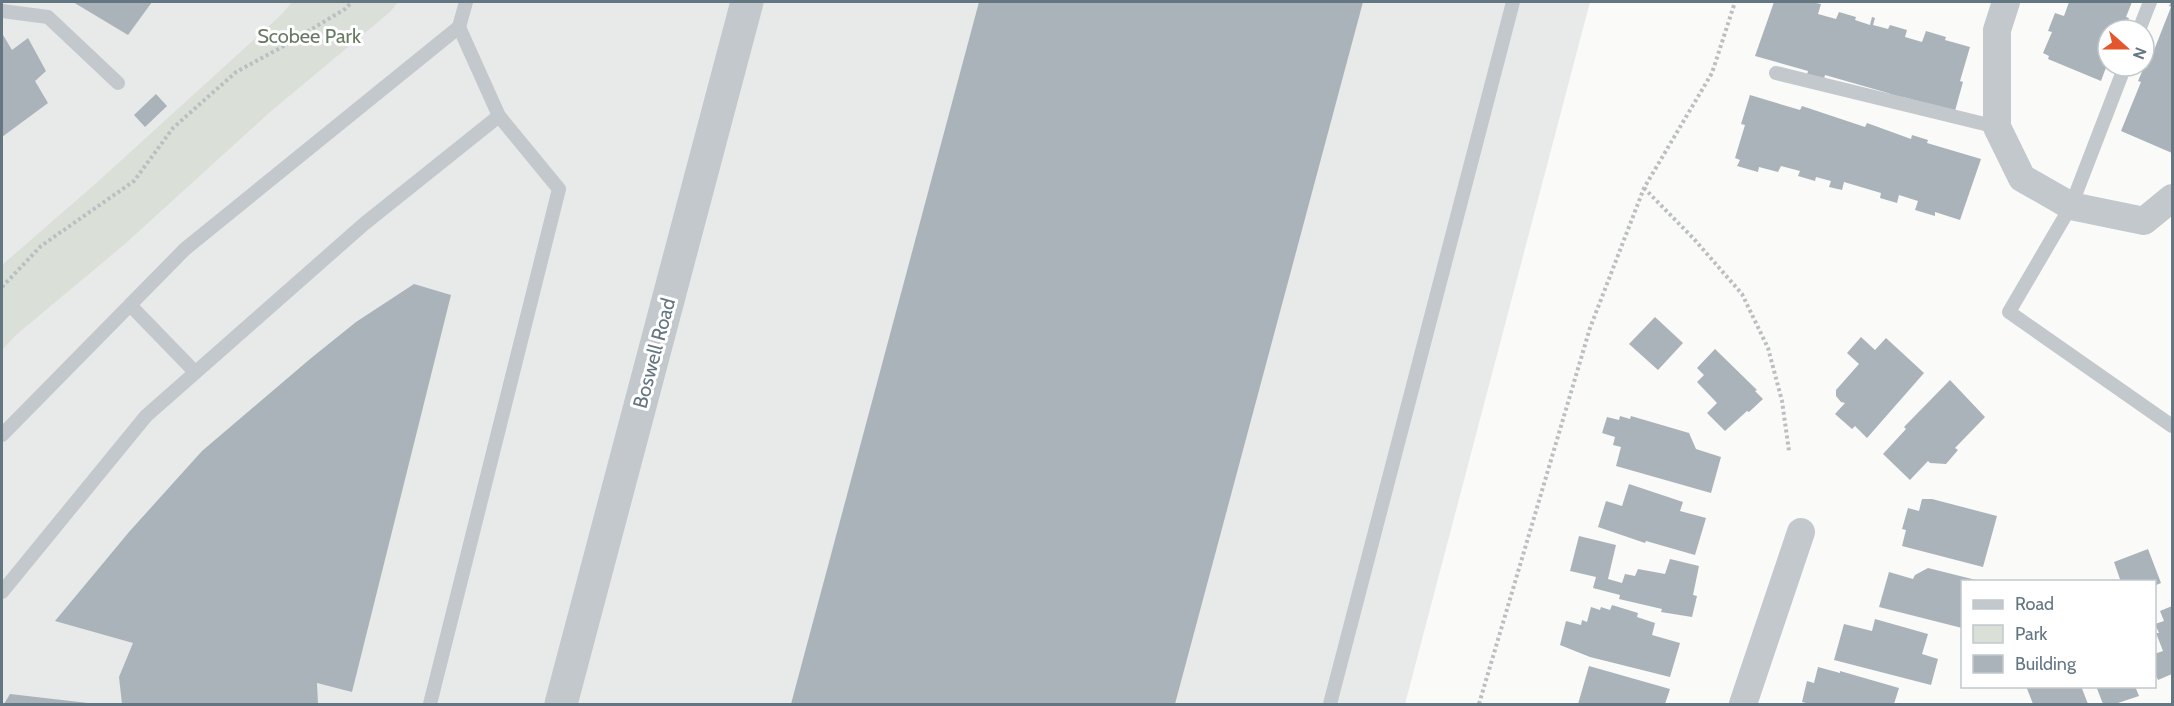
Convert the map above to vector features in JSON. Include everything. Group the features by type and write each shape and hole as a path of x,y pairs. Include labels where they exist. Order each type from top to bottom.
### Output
{"street":[{"name":"Boswell Road","path":"561,705 747,2"},
{"path":"2006,2 1997,30 1997,127 2022,178 2071,206 2144,221 2172,198"},
{"path":"1743,705 1801,532"}],"lane":[{"path":"2,435 185,249 459,27 466,2"},
{"path":"1330,705 1513,2"},
{"path":"2144,18 2150,2"},
{"path":"2,10 48,17 118,83"},
{"path":"430,705 559,189 499,116 459,27"},
{"path":"1776,73 1997,127"},
{"path":"2120,78 2071,206 2009,312 2172,426"},
{"path":"2,592 146,416 364,224 499,116"},
{"path":"130,305 195,372"}],"path":[{"path":"2,287 41,246 134,181 173,128 236,72 345,9 352,2"},
{"path":"1479,705 1590,328 1644,188 1712,73 1735,2"},
{"path":"1644,188 1694,239 1742,294 1768,348 1782,401 1789,451"}],"shaded area":[{"path":"2,2 1590,2 1405,704 2,704"}],"green space":[{"name":"Scobee Park","path":"292,2 398,2 390,12 270,112 126,243 16,335 2,350 2,265 93,186 282,14"}],"building":[{"path":"73,2 152,2 128,35"},
{"path":"979,2 1363,2 1175,704 791,704"},
{"path":"1774,2 1821,4 1818,14 1836,19 1839,12 1856,17 1855,20 1870,25 1872,17 1875,18 1873,25 1888,29 1890,25 1907,30 1905,37 1922,42 1926,31 1946,37 1945,40 1970,47 1960,81 1963,82 1955,111 1903,97 1902,100 1888,93 1825,75 1824,79 1807,75 1808,71 1755,56"},
{"path":"2069,2 2132,2 2126,17 2129,18 2096,18 2096,78 2102,78 2101,81 2048,59 2049,56 2043,53 2052,32 2048,31 2055,13 2064,16"},
{"path":"2172,2 2172,153 2121,131 2141,82 2138,81 2139,78 2156,78 2156,45 2171,7 2169,6"},
{"path":"2,36 12,50 28,38 46,71 35,81 48,103 2,137"},
{"path":"156,94 167,106 145,127 134,115"},
{"path":"1750,95 1800,110 1802,106 1865,127 1867,123 1911,139 1912,135 1928,140 1927,143 1981,159 1960,220 1935,212 1935,216 1915,210 1918,201 1899,195 1897,203 1880,198 1881,193 1844,182 1842,190 1829,187 1831,181 1816,177 1815,181 1798,176 1800,171 1781,166 1778,172 1759,167 1758,172 1737,166 1740,160 1735,158 1745,125 1741,124"},
{"path":"414,284 451,295 352,692 317,683 318,704 122,704 119,677 133,643 55,621 129,532 202,451 356,322"},
{"path":"1655,317 1683,343 1658,370 1629,344"},
{"path":"1861,337 1875,350 1886,338 1924,373 1867,438 1855,426 1852,429 1835,414 1845,403 1836,396 1836,390 1859,364 1847,353"},
{"path":"1715,349 1757,390 1755,391 1763,399 1725,431 1707,413 1717,403 1697,382 1704,375 1697,368"},
{"path":"1950,380 1985,417 1955,448 1958,450 1946,464 1928,461 1910,480 1883,454 1906,429 1904,427"},
{"path":"1620,416 1630,419 1631,416 1689,433 1696,449 1721,457 1711,493 1616,466 1621,447 1613,445 1615,437 1602,433 1607,417 1619,420"},
{"path":"1629,484 1683,502 1680,511 1706,518 1695,555 1646,541 1645,543 1598,527 1606,501 1622,506"},
{"path":"1922,499 1932,499 1997,516 1983,567 1902,546 1906,530 1902,529 1908,508 1919,511"},
{"path":"1579,536 1616,545 1608,579 1622,583 1625,574 1635,576 1638,569 1665,574 1670,559 1699,566 1693,595 1697,596 1692,617 1661,612 1662,609 1619,599 1620,595 1593,588 1596,577 1570,571"},
{"path":"2148,549 2161,583 2156,585 2156,580 2120,580 2114,562"},
{"path":"1928,568 1976,580 1961,580 1961,628 1879,607 1889,572 1913,579 1915,575"},
{"path":"1612,605 1638,613 1637,617 1655,623 1652,635 1680,643 1670,677 1590,657 1560,645 1566,621 1581,625 1582,620 1587,622 1591,607 1610,610"},
{"path":"2172,606 2172,674 2158,680 2156,653 2163,651 2156,633 2159,633 2156,624 2164,621 2160,611"},
{"path":"1875,619 1928,634 1922,654 1938,659 1931,685 1834,660 1844,624 1872,631"},
{"path":"1589,666 1670,689 1665,704 1578,704"},
{"path":"1818,667 1899,688 1894,704 1810,704 1802,702 1807,681 1814,683"},
{"path":"2027,688 2082,688 2088,704 2033,704"},
{"path":"2097,688 2136,688 2139,696 2115,704 2103,704"},
{"path":"10,694 88,703 88,704 4,704"}]}
